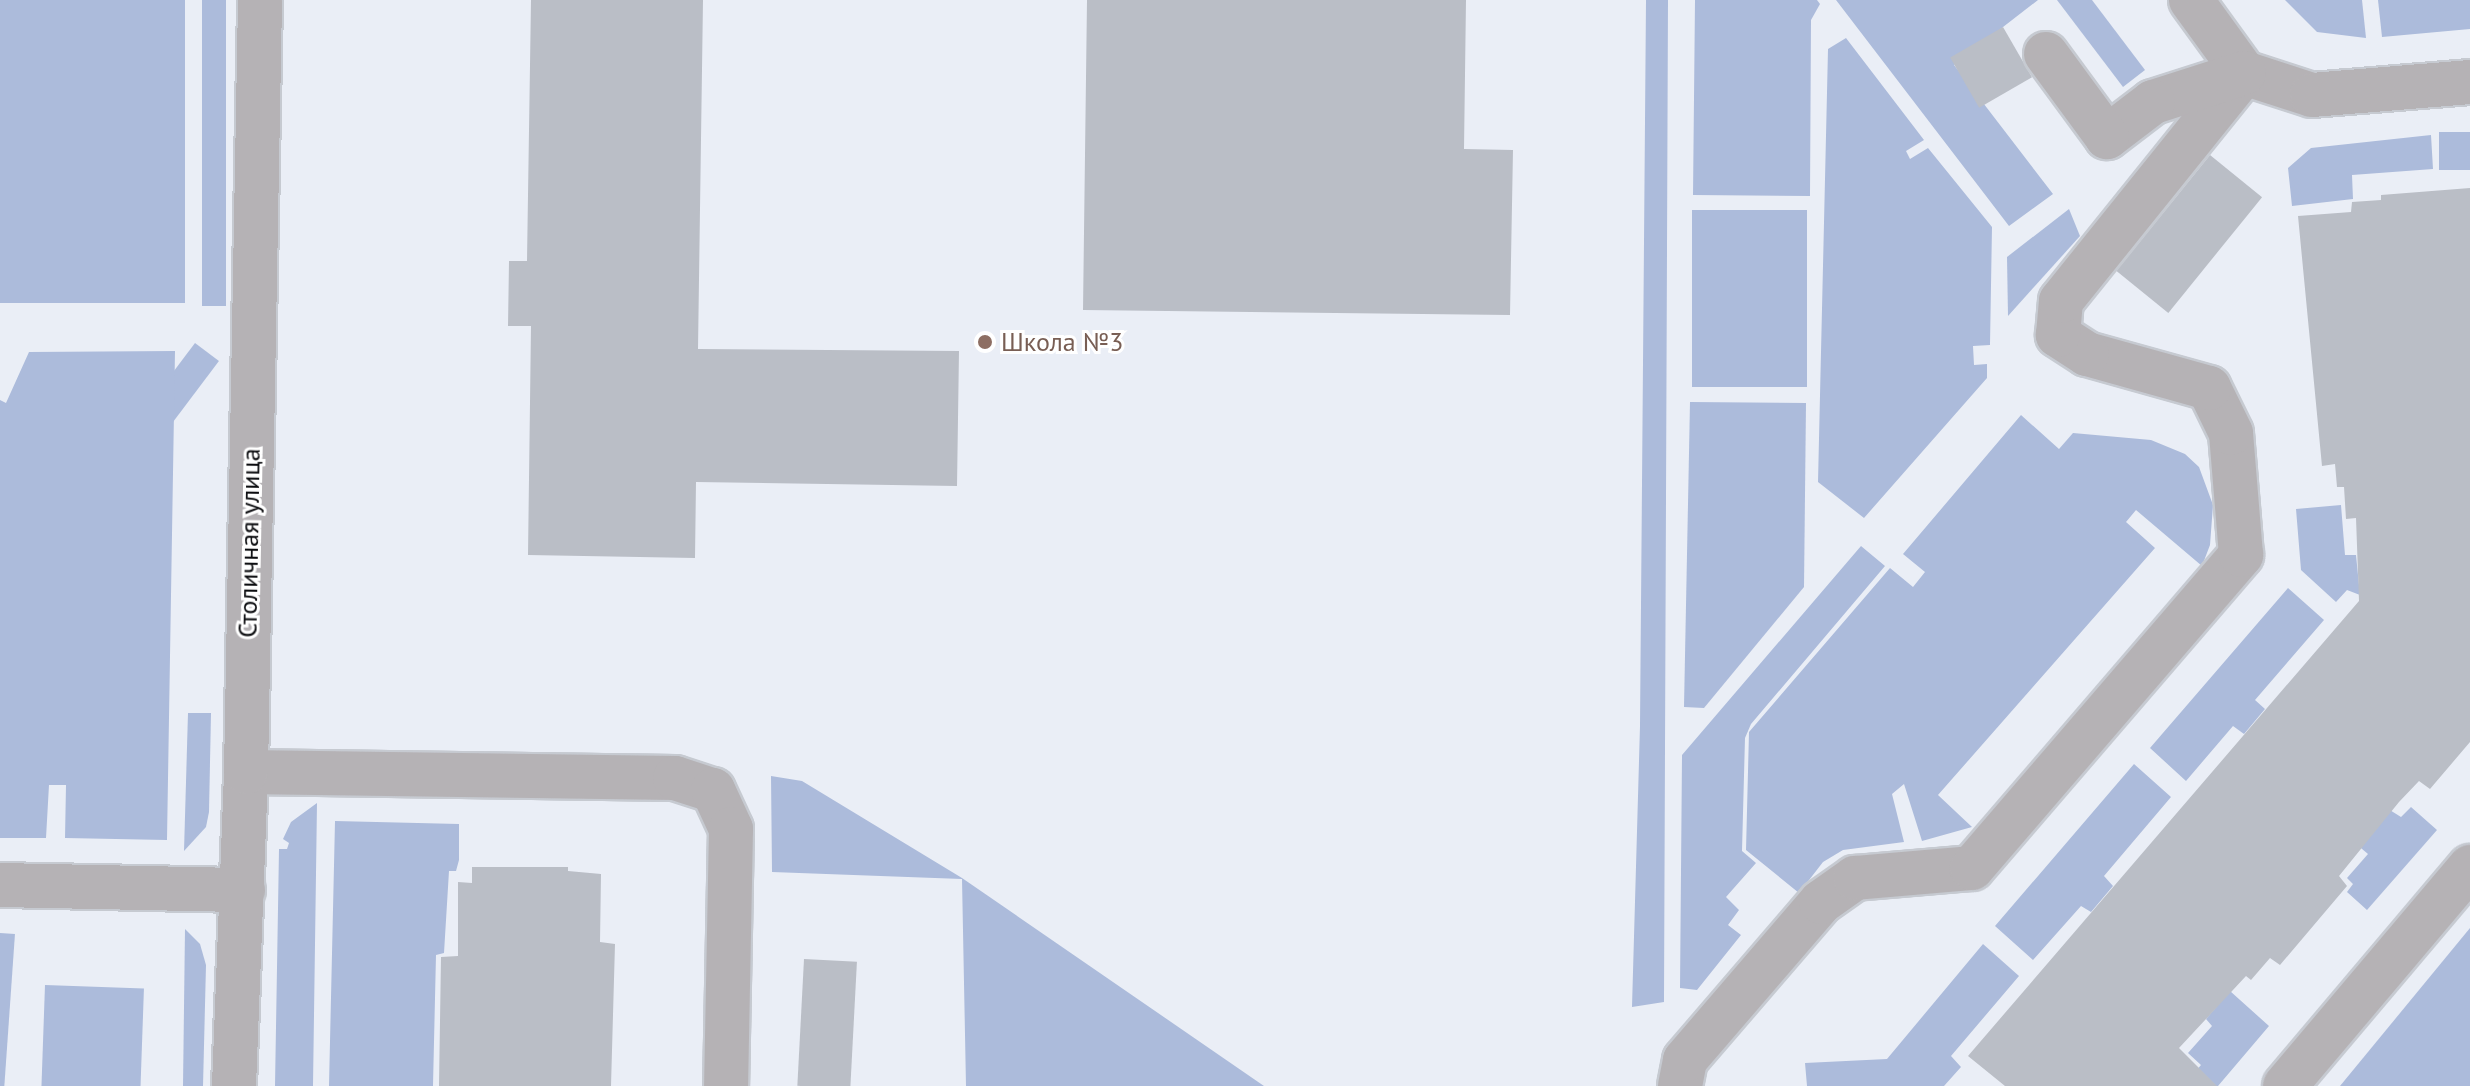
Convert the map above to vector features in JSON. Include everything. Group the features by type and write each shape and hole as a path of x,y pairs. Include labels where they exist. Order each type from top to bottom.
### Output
{"street":[{"name":"Столичная улица","path":"234,1086 246,772 260,0"},
{"path":"2191,0 2244,73"},
{"path":"2046,54 2107,137 2153,102 2244,73 2312,95 2470,82"},
{"path":"1680,1086 1685,1060 1821,902 1855,878 1972,868 2241,555 2231,433 2209,388 2087,354 2058,335 2061,301 2244,73"},
{"path":"246,772 675,778 713,790 731,829 726,1086"},
{"path":"2285,1086 2470,867"},
{"path":"0,885 243,890"}],"shaded area":[{"path":"0,0 185,0 185,303 0,303"},
{"path":"202,0 226,0 226,306 202,306"},
{"path":"1646,0 1668,0 1664,1002 1632,1007 1640,726"},
{"path":"1695,0 1817,0 1820,4 1811,20 1810,196 1693,195"},
{"path":"1836,0 2038,0 1954,65 2053,194 2009,226"},
{"path":"2057,0 2092,0 2145,70 2123,87"},
{"path":"2285,0 2362,0 2366,38 2317,32"},
{"path":"2378,0 2470,0 2470,29 2382,37"},
{"path":"1846,38 1924,140 1906,151 1910,159 1928,148 1992,227 1990,345 1973,346 1974,365 1987,364 1987,378 1864,518 1818,482 1828,49"},
{"path":"2439,132 2470,132 2470,170 2439,170"},
{"path":"2431,135 2433,169 2352,175 2353,199 2292,206 2288,168 2311,148"},
{"path":"2069,209 2080,236 2008,316 2007,257"},
{"path":"1692,210 1807,210 1807,387 1692,387"},
{"path":"195,343 219,361 10,639 0,632 0,602"},
{"path":"175,351 167,840 65,838 66,785 49,785 46,838 0,838 0,400 6,403 29,352"},
{"path":"1690,402 1806,403 1804,587 1704,708 1684,707"},
{"path":"2021,415 2059,449 2073,433 2151,440 2185,454 2199,467 2213,505 2210,545 2202,566 2136,510 2126,522 2155,548 1938,795 1972,827 1922,841 1904,784 1892,794 1904,842 1843,850 1823,862 1799,893 1746,850 1749,732 1890,568 1913,587 1925,572 1903,554"},
{"path":"2341,505 2345,555 2356,555 2360,595 2347,590 2336,602 2301,570 2296,509"},
{"path":"1861,546 1885,566 1751,724 1745,738 1742,851 1756,863 1726,897 1739,910 1728,925 1741,935 1697,990 1680,988 1682,755"},
{"path":"2288,588 2324,620 2255,700 2265,709 2244,734 2233,726 2186,781 2150,748"},
{"path":"188,713 211,713 209,812 206,827 184,851"},
{"path":"2134,764 2171,797 2104,876 2113,886 2091,912 2081,906 2033,960 1995,926"},
{"path":"771,776 802,781 962,878 1264,1086 966,1086 962,879 772,872"},
{"path":"317,803 313,1086 275,1086 279,849 287,849 289,843 283,839 291,822"},
{"path":"2385,807 2401,817 2411,807 2437,830 2367,910 2347,892 2353,884 2347,878 2368,854 2355,843"},
{"path":"335,821 459,824 459,860 456,871 449,871 444,953 436,955 433,1086 329,1086"},
{"path":"2470,928 2470,1086 2340,1086"},
{"path":"185,929 200,944 206,965 203,1086 183,1086"},
{"path":"0,933 15,934 4,1086 0,1086"},
{"path":"1983,944 2019,976 1951,1056 1961,1067 1944,1086 1807,1086 1805,1063 1887,1059"},
{"path":"45,985 144,988 141,1086 41,1086"},
{"path":"2230,991 2269,1026 2218,1086 2210,1086 2195,1072 2201,1065 2188,1053 2212,1026 2206,1019"}],"building":[{"path":"531,0 703,0 698,349 959,351 957,486 696,482 695,558 528,555 531,326 508,326 509,261 527,261"},
{"path":"1087,0 1466,0 1464,149 1513,150 1510,315 1083,310"},
{"path":"2003,27 2032,77 1979,108 1950,58"},
{"path":"2210,155 2262,197 2168,313 2116,271"},
{"path":"2470,188 2470,742 2430,789 2419,781 2399,802 2339,876 2347,886 2280,965 2270,958 2251,980 2246,976 2179,1048 2217,1086 2005,1086 1968,1056 2359,601 2356,518 2346,519 2344,487 2337,487 2335,464 2322,466 2298,216 2351,212 2352,202 2381,200 2381,195"},
{"path":"472,867 568,867 568,871 601,874 600,942 615,944 611,1086 439,1086 441,957 458,956 458,882 472,883"},
{"path":"804,959 857,962 850,1086 797,1086"}],"place":[{"name":"Школа №3","path":"985,342"}]}
